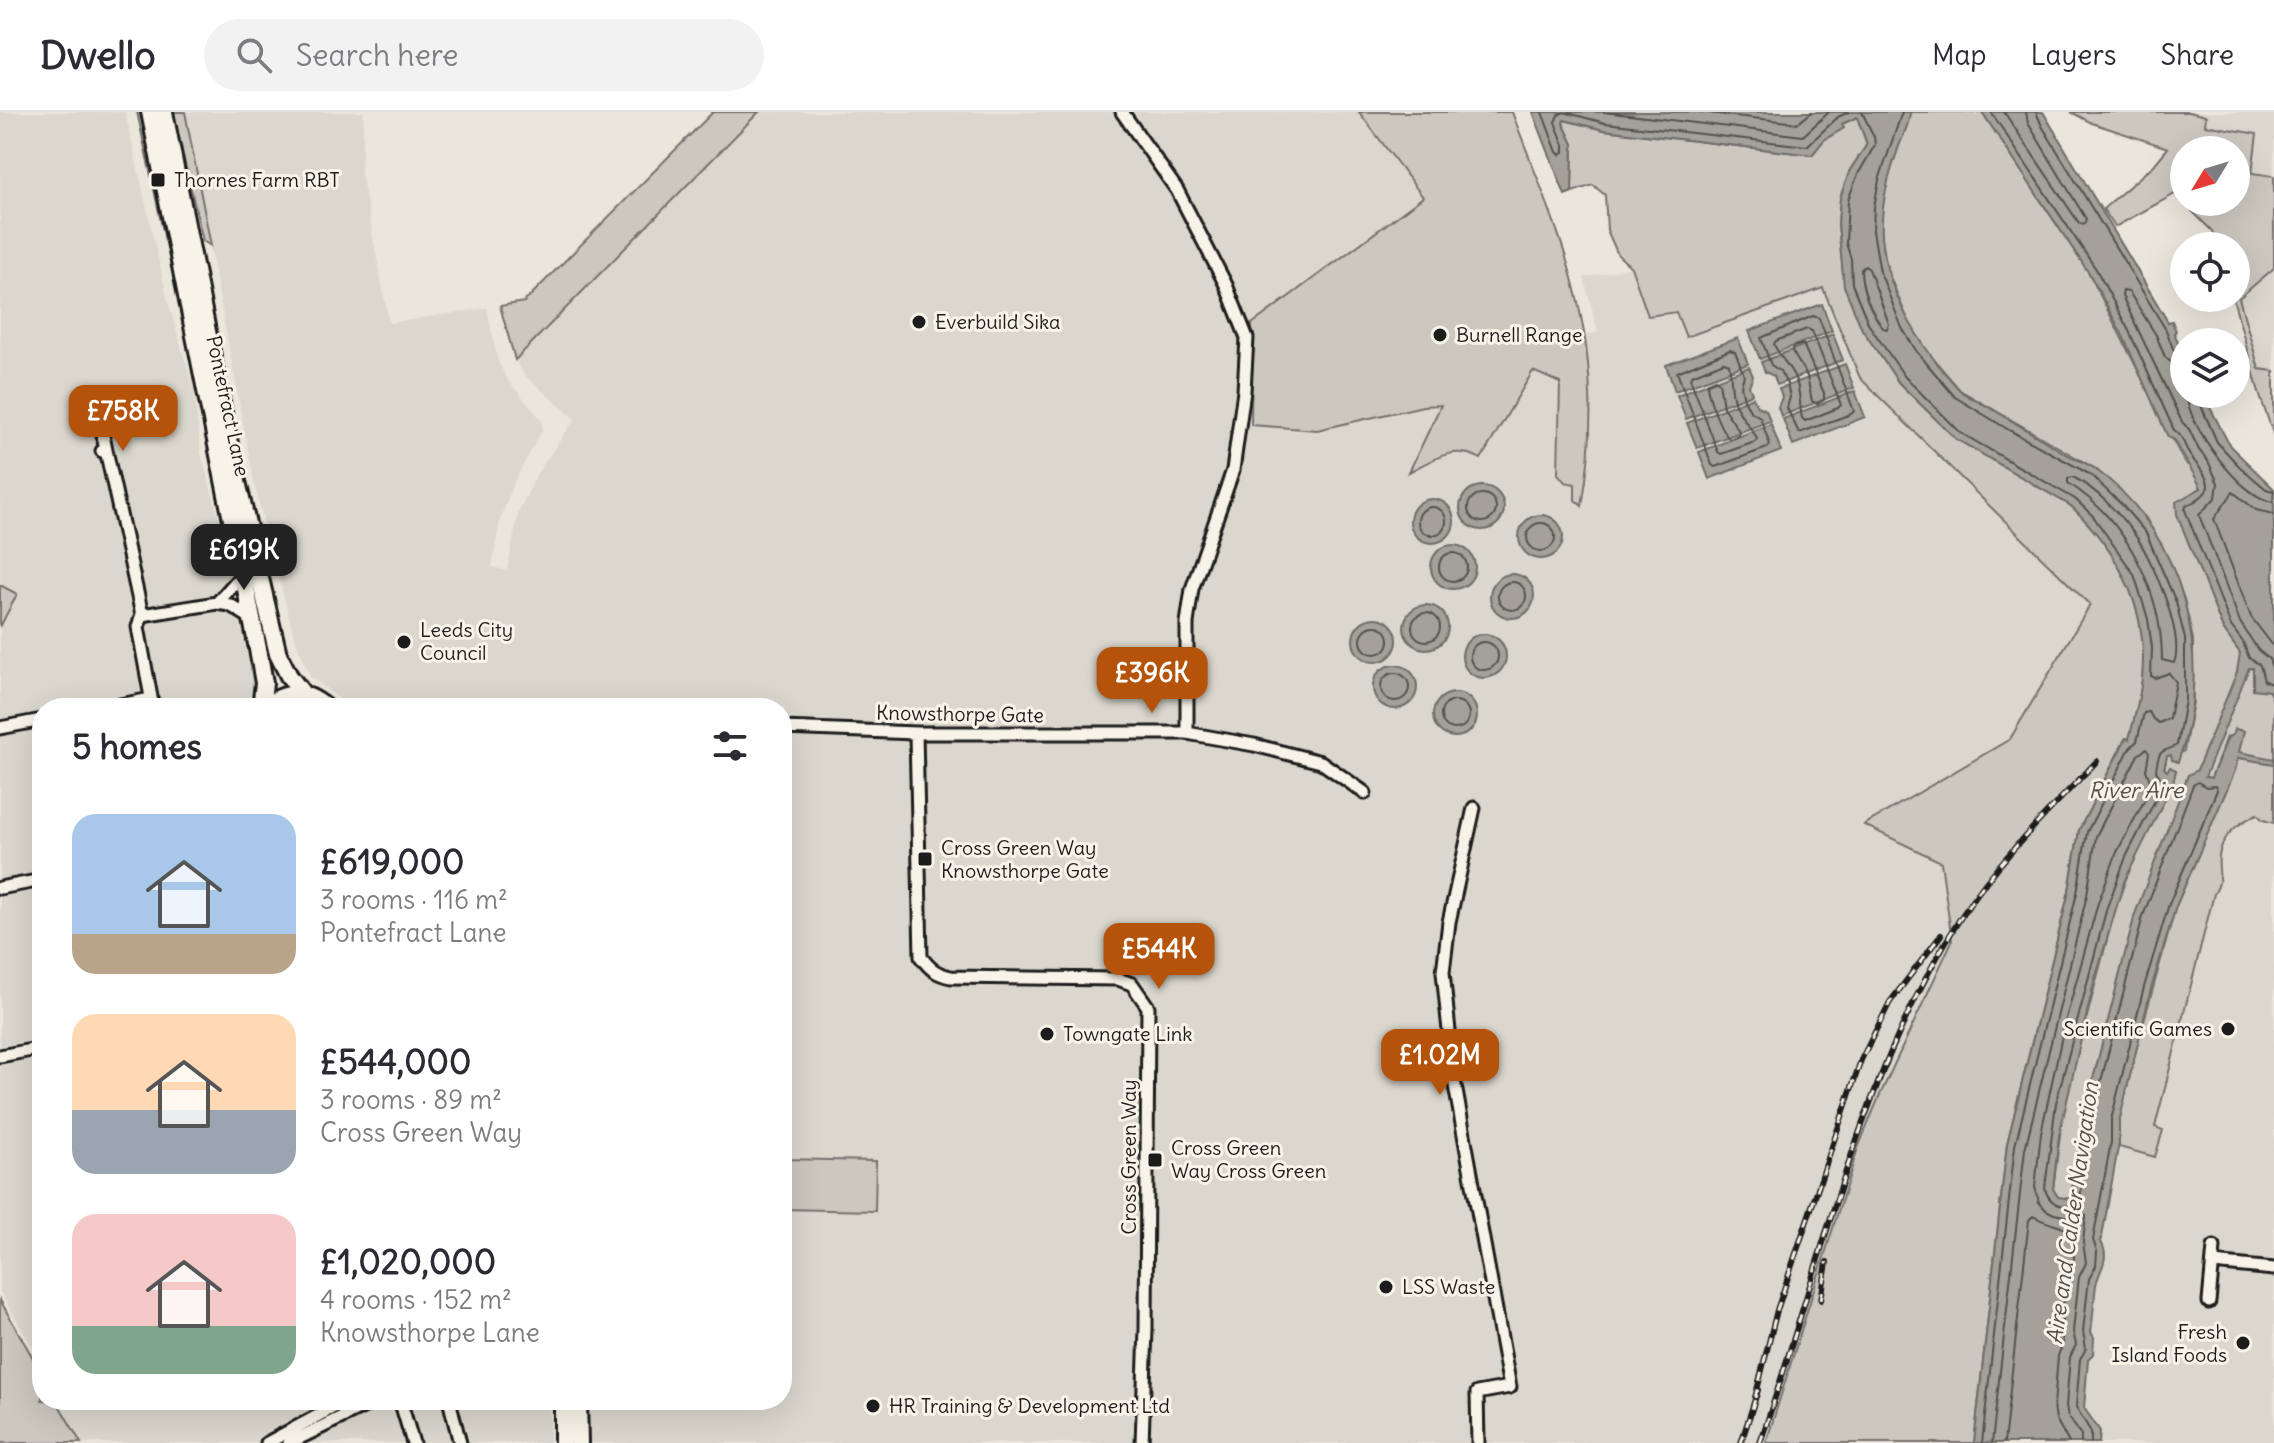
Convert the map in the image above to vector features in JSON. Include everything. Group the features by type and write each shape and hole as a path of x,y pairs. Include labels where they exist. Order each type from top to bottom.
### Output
{"highway":[{"name":"Pontefract Lane","path":"150,112 264,683 262,698"},
{"name":"Pontefract Lane","path":"164,112 238,485 278,654 302,693"},
{"path":"279,698 302,693 314,698"},
{"path":"563,1410 563,1443"},
{"path":"578,1410 579,1443"}],"street":[{"path":"1122,112 1177,190 1226,285 1247,338 1244,391 1233,470 1202,556 1190,601 1187,623 1187,733"},
{"path":"102,431 142,615 138,627 151,698"},
{"path":"217,603 242,575"},
{"path":"142,615 217,603 230,605 251,618"},
{"path":"0,728 32,722"},
{"name":"Knowsthorpe Gate","path":"792,728 916,733 1187,733 1254,745 1321,762 1365,793"},
{"name":"Cross Green Way","path":"916,733 921,957 928,967 937,974 951,977 1118,979 1132,984 1148,1007 1146,1329 1142,1443"},
{"path":"1474,808 1449,922 1443,972 1454,1080 1510,1387 1477,1393 1478,1443"},
{"path":"0,888 32,882"},
{"path":"0,1056 32,1050"},
{"path":"2209,1302 2214,1247"},
{"path":"2213,1263 2274,1269"},
{"path":"288,1439 332,1410"},
{"path":"267,1443 288,1439 354,1410"},
{"path":"403,1410 413,1443"},
{"path":"452,1410 460,1443"}],"shaded area":[{"path":"0,112 125,112 168,302 194,391 201,454 232,563 256,691 253,698 32,698 32,1346 0,1292"},
{"path":"137,112 143,112 169,249 165,240"},
{"path":"173,112 185,112 211,246 203,241"},
{"path":"185,112 364,112 361,173 389,323 487,308 498,362 508,381 542,420 542,430 515,480 500,520 492,567 507,571 518,514 537,473 575,419 524,375 515,360 759,112 1359,112 1423,197 1252,324 1251,425 1513,321 1411,471 1443,454 1468,451 1481,459 1532,371 1560,383 1558,474 1575,484 1581,506 1590,451 1591,413 1585,336 1598,332 1584,278 1631,267 1648,316 1676,312 1686,337 1823,288 1860,378 2090,605 2010,739 1865,825 1941,862 1953,941 1858,1148 1766,1443 589,1443 588,1410 792,1410 792,698 339,698 310,676 294,636 255,487"},
{"path":"713,112 759,112 515,360 500,306 524,302"},
{"path":"1359,112 1512,112 1561,242 1585,340 1590,423 1582,506 1575,500 1575,484 1565,482 1558,474 1560,383 1533,371 1481,459 1453,453 1409,472 1441,405 1423,406 1317,430 1251,425 1252,324 1423,197"},
{"path":"1910,112 1982,112 2089,273 2184,462 2192,468 2201,488 2186,497 2177,513 2223,629 2240,653 2245,676 2249,668 2254,669 2255,679 2269,691 2274,702 2274,759 2271,763 2274,764 2274,823 2263,820 2257,814 2232,830 2221,848 2219,884 2155,1127 2163,1130 2155,1157 2119,1147 2119,1122 2176,906 2235,770 2239,747 2235,729 2233,735 2227,737 2211,778 2205,777 2201,760 2197,770 2188,776 2136,914 2086,1107 2070,1199 2058,1197 2053,1189 2064,1105 2115,909 2133,860 2173,783 2176,770 2164,770 2167,756 2173,758 2184,751 2193,702 2193,639 2184,599 2173,570 2146,518 2096,469 1960,390 1923,347 1910,325 1887,270 1881,231 1887,182"},
{"path":"2071,112 2189,112 2206,116 2205,125 2257,134 2252,173 2274,176 2274,268 2250,289 2250,232 2212,232 2197,216 2250,216 2250,136 2170,136 2170,197 2115,227 2103,209 2154,165 2168,148 2092,123"},
{"path":"2190,112 2274,112 2274,176 2252,173 2256,134 2205,125"},
{"path":"1857,117 1867,145 1850,170 1840,198 1838,224 1843,273 1862,329 1899,383 1956,439 2071,506 2088,524 2104,543 2128,584 2142,630 2142,680 2129,740 2125,739 2079,830 2069,891 2007,1144 1974,1443 1766,1443 1858,1148 1952,941 1941,862 1864,825 2010,739 2090,605 1860,378 1823,288 1686,337 1676,312 1648,316 1631,267 1618,255 1607,230 1605,195 1593,185 1572,192 1573,144 1563,123 1564,120 1604,130 1812,155 1824,140 1843,128 1842,124"},
{"path":"2274,268 2272,372 2259,370 2250,328 2243,312 2250,312 2250,288"},
{"path":"2237,312 2243,312 2247,328 2241,328"},
{"path":"2250,337 2259,369 2274,371 2274,436 2250,360"},
{"path":"0,585 17,594 0,627"},
{"path":"2217,811 2258,814 2263,820 2274,823 2274,1443 2099,1443 2100,1431 2084,1408 2088,1359 2094,1338 2091,1332 2097,1279 2105,1249 2101,1242 2106,1204 2110,1199 2151,989 2176,906"},
{"path":"792,1159 876,1161 875,1211 792,1209"},
{"path":"0,1300 32,1356 32,1410 62,1410 81,1443 0,1443"},
{"path":"57,1410 550,1410 550,1443 76,1443"}],"water":[{"path":"1533,112 1910,112 1889,177 1883,208 1882,239 1888,271 1910,324 1943,371 1963,393 2092,467 2126,496 2152,528 2171,564 2184,602 2192,643 2193,683 2189,724 2178,762 2172,760 2171,755 2167,756 2164,768 2167,771 2170,767 2176,770 2173,783 2124,882 2094,982 2059,1136 2053,1189 2058,1197 2070,1199 2072,1195 2086,1107 2135,914 2188,775 2197,770 2237,672 2240,653 2223,629 2177,514 2176,502 2201,488 2175,440 2168,437 2122,334 2089,273 1982,112 2043,112 2168,322 2172,321 2175,328 2170,328 2170,408 2210,408 2230,446 2274,489 2274,702 2269,691 2253,689 2253,668 2249,668 2205,777 2211,778 2228,737 2233,735 2235,729 2244,731 2239,752 2274,759 2274,764 2238,758 2176,906 2151,989 2119,1122 2119,1143 2101,1242 2105,1259 2095,1291 2091,1332 2094,1338 2093,1354 2088,1359 2084,1408 2100,1431 2099,1443 1974,1443 2007,1144 2069,891 2079,830 2126,738 2129,739 2140,694 2141,629 2127,584 2103,543 2071,506 1956,439 1899,383 1862,329 1844,286 1838,224 1840,198 1850,170 1867,144 1857,117 1842,124 1844,128 1824,140 1812,155 1604,130 1564,120 1573,144 1572,192 1565,195"},
{"path":"1822,304 1832,331 1760,359 1749,331"},
{"path":"1833,334 1843,360 1777,385 1774,376 1765,372 1761,362"},
{"path":"1738,338 1748,364 1675,391 1666,365"},
{"path":"1845,364 1854,388 1781,416 1778,407 1782,397 1779,389"},
{"path":"1749,367 1753,376 1749,386 1752,394 1686,419 1677,395"},
{"path":"1855,391 1865,417 1793,445 1783,419"},
{"path":"1753,397 1757,406 1766,410 1770,421 1697,448 1687,423"},
{"path":"1771,424 1781,451 1709,479 1699,452"},
{"path":"1482,486 1498,492 1504,508 1498,524 1482,530 1466,524 1460,508 1466,492"},
{"path":"1432,499 1448,505 1454,521 1448,537 1432,543 1416,537 1410,521 1416,505"},
{"path":"1541,515 1557,521 1563,537 1557,553 1541,559 1525,553 1519,537 1525,521"},
{"path":"1453,545 1469,551 1475,567 1469,583 1453,589 1437,583 1431,567 1437,551"},
{"path":"1512,574 1528,580 1534,596 1528,612 1512,618 1496,612 1490,596 1496,580"},
{"path":"1426,605 1442,611 1448,627 1442,643 1426,649 1410,643 1404,627 1410,611"},
{"path":"1375,618 1391,624 1397,640 1391,656 1375,662 1359,656 1353,640 1359,624"},
{"path":"1484,634 1500,640 1506,656 1500,672 1484,678 1468,672 1462,656 1468,640"},
{"path":"1395,665 1411,671 1417,687 1411,703 1395,709 1379,703 1373,687 1379,671"},
{"path":"1455,693 1471,699 1477,715 1471,731 1455,737 1439,731 1433,715 1439,699"}],"railway":[{"path":"1760,1443 1845,1174 1895,1042 1926,978 1961,917 1991,875 2097,761"},
{"path":"1755,1398 1777,1310 1861,1060 1890,1002 1941,935"},
{"path":"1821,1300 1827,1262"},
{"path":"1741,1443 1758,1390"}],"place":[{"name":"Thornes Farm RBT","path":"158,180"},
{"name":"Everbuild Sika","path":"919,322"},
{"name":"Burnell Range","path":"1440,335"},
{"name":"Leeds City Council","path":"404,642"},
{"name":"Cross Green Way Knowsthorpe Gate","path":"925,859"},
{"name":"Scientific Games","path":"2228,1029"},
{"name":"Towngate Link","path":"1047,1034"},
{"name":"Cross Green Way Cross Green","path":"1155,1160"},
{"name":"LSS Waste","path":"1386,1287"},
{"name":"Fresh Island Foods","path":"2243,1343"},
{"name":"HR Training & Development Ltd","path":"873,1406"}],"water label":[{"name":"River Aire","path":"2136,790"},
{"name":"Aire and Calder Navigation","path":"2072,1213"}]}
